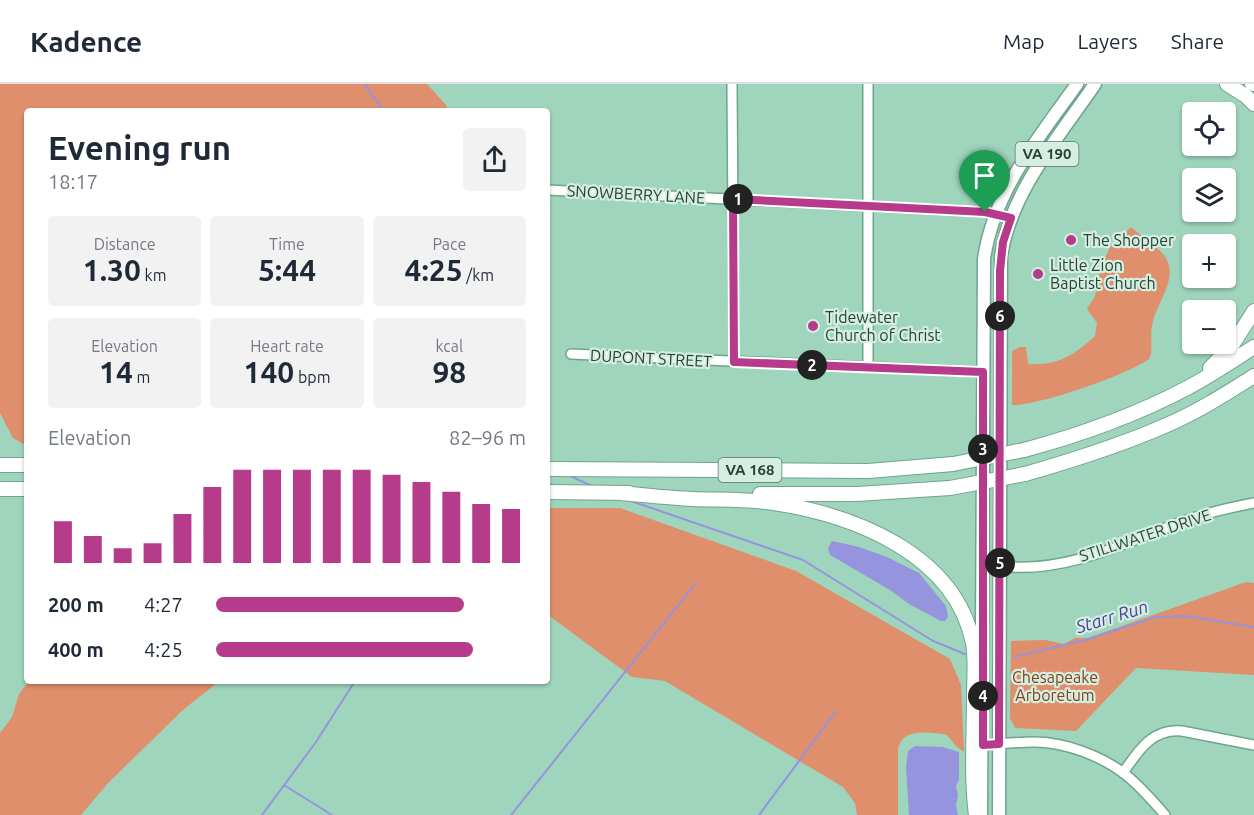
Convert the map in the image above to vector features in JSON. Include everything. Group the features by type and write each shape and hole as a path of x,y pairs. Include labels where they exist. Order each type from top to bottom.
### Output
{"highway":[{"path":"1227,84 1254,104"},
{"path":"1178,393 1232,347 1254,311"},
{"name":"VA 168","path":"550,469 868,471 953,464 1023,450 1123,417 1178,393 1254,347"},
{"name":"VA 168","path":"550,492 857,494 950,488 1025,474 1102,451 1169,424 1254,376"},
{"path":"1228,392 1254,382"},
{"path":"0,465 24,465"},
{"path":"0,489 24,489"},
{"path":"620,493 692,499 747,500 790,506 839,519 874,533 905,549 932,569 953,594 961,608 968,624 974,651 976,815"}],"main road":[{"name":"VA 190","path":"981,815 984,259 994,214 1014,175 1077,84"},
{"name":"VA 190","path":"999,815 1000,271 1003,242 1020,195 1095,84"},
{"path":"983,505 989,517 992,556 994,562 1000,566"}],"street":[{"path":"732,84 734,362"},
{"path":"868,84 868,366"},
{"name":"SNOWBERRY LANE","path":"550,190 867,206 994,214 1011,218"},
{"name":"DUPONT STREET","path":"571,354 983,372"},
{"name":"STILLWATER DRIVE","path":"1000,566 1051,564 1090,555 1121,546 1204,514 1254,503"},
{"path":"1123,773 1144,744 1169,731 1182,730 1254,745"},
{"path":"983,745 1035,742 1060,745 1098,758 1123,773 1165,815"}],"green space":[{"path":"0,84 427,84 446,105 447,108 24,108 24,444 13,438 0,413"},
{"path":"1131,227 1159,250 1169,266 1170,274 1166,290 1152,325 1149,359 1122,373 1082,388 1041,400 1012,405 1012,351 1026,347 1028,364 1048,363 1072,354 1095,336 1097,323 1087,309 1095,296 1100,270 1110,247"},
{"path":"550,508 620,508 796,571 950,659 961,685 964,752 947,735 924,733 906,737 898,749 898,815 857,815 855,803 843,787 665,681 632,677 550,616"},
{"name":"Chesapeake Arboretum","path":"1246,582 1254,583 1254,675 1136,668 1076,731 1015,728 1010,718 1011,641 1045,640 1064,644 1075,638 1088,638"},
{"path":"27,684 215,684 184,709 108,783 81,815 0,815 0,733 12,717 19,694"}],"shaded area":[{"path":"832,541 887,557 919,573 946,606 948,617 945,621 941,621 830,555 828,548"},
{"path":"915,746 943,747 959,752 959,780 956,786 958,815 909,815 906,767 908,751"}],"waterway":[{"path":"364,84 382,108"},
{"path":"570,476 592,486"},
{"path":"628,500 803,560 933,641 965,654"},
{"path":"511,815 696,583"},
{"name":"Starr Run","path":"1014,657 1085,640 1156,617 1186,616 1254,627"},
{"path":"262,815 316,742 353,684"},
{"path":"759,815 836,711"},
{"path":"284,785 332,815"}],"place":[{"name":"The Shopper","path":"1071,240"},
{"name":"Little Zion Baptist Church","path":"1038,274"},
{"name":"Tidewater Church of Christ","path":"813,326"}],"route":[{"path":"733,199 985,212 1011,218 1003,242 1000,271 999,744 983,745 983,372 734,362 733,199"}]}
